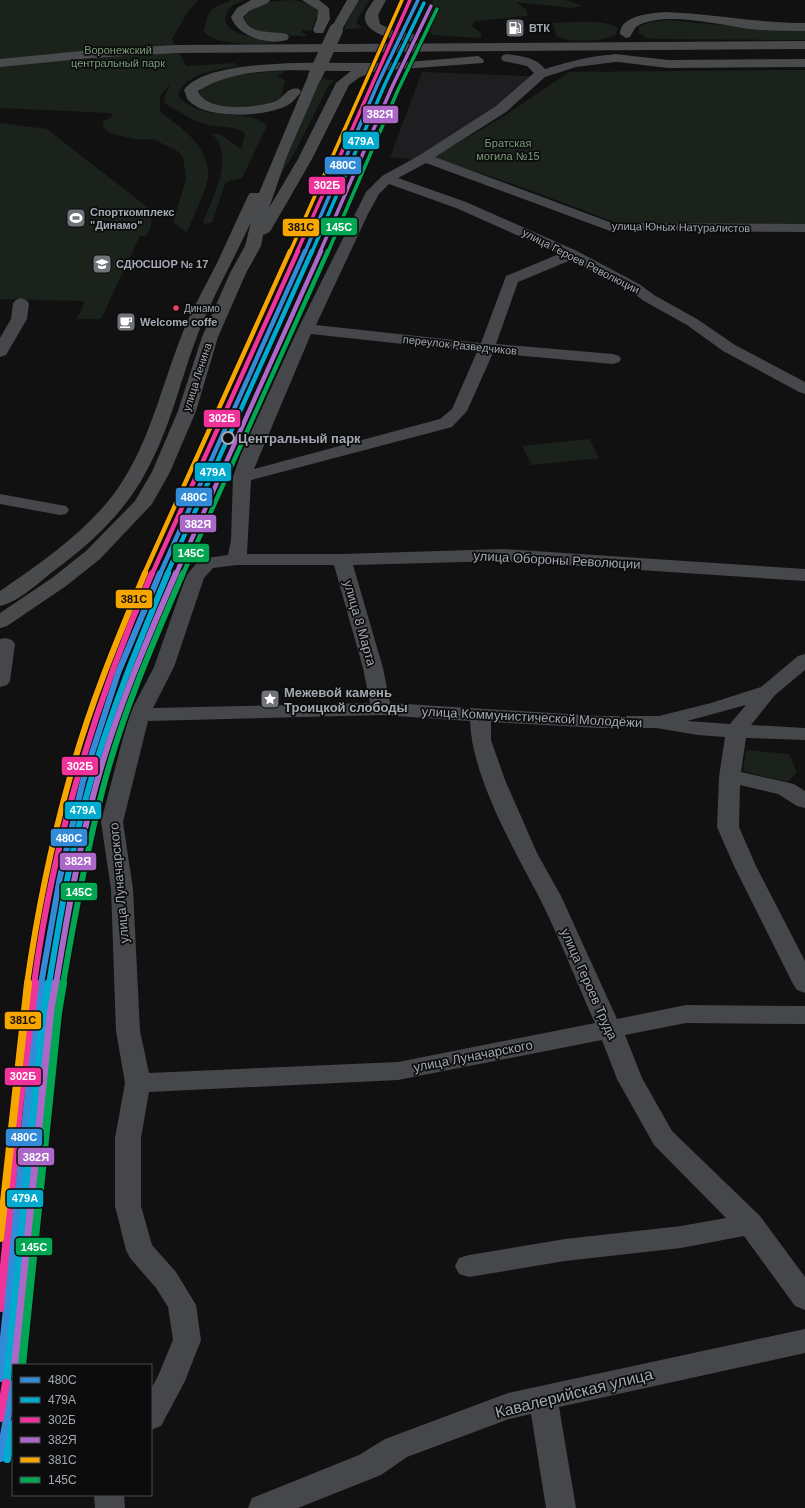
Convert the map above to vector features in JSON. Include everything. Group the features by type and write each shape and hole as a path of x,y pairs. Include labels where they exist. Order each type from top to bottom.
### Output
{"main road":[{"path":"264,0 252,4 240,12 237,19 241,26 259,34 280,37 424,40"},
{"path":"308,0 317,4 325,11 326,14 321,28"},
{"path":"321,28 340,0"},
{"name":"улица Ленина","path":"0,622 59,582 93,555 144,504 161,472 187,411 210,337 238,273 253,246 263,200 280,156 336,30 353,0"},
{"path":"380,0 371,19 378,28 394,35 481,46"},
{"path":"626,34 626,29 632,23 646,18 669,16 757,26 805,27"},
{"name":"улица Ленина","path":"0,600 51,564 93,529 118,500 138,471 164,409 199,312 220,272 264,174 288,115 299,77 321,28"},
{"path":"599,45 626,34 656,40 777,41 805,45"},
{"path":"0,63 140,50 285,47 805,45"},
{"path":"0,73 143,61 248,59 805,56"},
{"path":"294,92 280,105 242,111 208,108 194,101 191,96 191,90 204,81 231,73 291,68 380,67 504,58"},
{"path":"615,58 675,65 805,63"},
{"path":"253,246 305,159 343,83 355,74 380,67"},
{"path":"220,272 238,273"}],"street":[{"path":"504,58 534,64 540,68 541,74"},
{"path":"237,559 240,540 242,477 250,454 306,328 361,214 374,192 387,179 425,158 501,109 541,74 574,64 615,58"},
{"name":"улица Юных Натуралистов","path":"425,158 610,227 805,228"},
{"name":"улица Героев Революции","path":"387,179 461,205 572,254 634,287 649,298 692,322 729,348 805,389"},
{"path":"242,477 446,423 459,411 487,348 511,279 572,254"},
{"path":"0,352 19,319 21,303"},
{"name":"переулок Разведчиков","path":"306,328 487,348 613,359"},
{"path":"0,499 60,510"},
{"name":"улица Обороны Революции","path":"237,559 342,560 503,555 805,575"},
{"name":"улица Луначарского","path":"152,1415 171,1381 187,1340 182,1305 166,1280 140,1250 128,1206 128,1138 138,1083 128,1031 122,889 112,822 139,715 164,667 195,576 207,563 237,559"},
{"name":"улица 8 Марта","path":"342,560 373,668 381,709"},
{"path":"0,681 5,644"},
{"path":"805,660 768,691 737,729 730,777 728,827 745,866 805,984"},
{"path":"656,722 716,708 768,691"},
{"name":"улица Коммунистической Молодёжи","path":"139,715 381,709 600,722 656,722 698,729 737,729 805,734"},
{"name":"улица Героев Труда","path":"480,714 481,740 494,780 526,853 550,896 610,1029 630,1079 663,1138 750,1224 805,1298"},
{"path":"730,777 756,781 786,789 805,801"},
{"name":"улица Луначарского","path":"138,1083 398,1071 686,1014 805,1015"},
{"path":"469,1266 566,1250 681,1237 750,1224"},
{"name":"Кавалерийская улица","path":"263,1508 370,1464 396,1448 508,1406 805,1341"},
{"path":"543,1398 561,1508"},
{"path":"109,1496 110,1508"}],"shaded area":[{"path":"422,72 530,76 520,87 481,118 417,160 390,157"}],"green space":[{"name":"Воронежский центральный парк","path":"0,0 198,0 189,10 172,39 186,66 235,63 236,66 201,74 187,82 178,96 189,105 201,110 213,113 249,117 259,120 267,126 242,178 229,181 225,184 212,222 207,224 203,223 220,177 222,154 219,143 212,134 220,134 239,148 242,147 245,133 241,130 200,122 166,104 164,99 170,84 160,96 160,112 177,124 193,139 204,156 207,166 208,177 205,189 187,232 173,223 186,179 183,157 179,152 153,139 135,139 112,134 103,128 103,122 113,116 111,113 0,108"},
{"path":"231,0 245,0 233,5 227,12 226,23 231,29 247,36 282,42 252,44 229,42 210,37 204,32 209,14 214,8"},
{"path":"292,0 307,3 317,8 318,12 311,31 302,30 302,33 306,34 306,36 282,35 264,32 249,25 244,20 246,12 263,2"},
{"path":"359,0 369,0 357,20 357,23 362,28 344,29"},
{"path":"433,0 566,0 583,6 572,8 516,2 527,10 527,16 475,21 472,26 482,34 481,37 476,38 434,35 430,33 431,28 424,21"},
{"path":"668,20 742,27 805,29 805,40 659,39 646,38 639,33 639,27 650,22"},
{"path":"597,22 613,25 618,28 615,35 610,37 577,41 556,36 553,23"},
{"name":"Братская могила №15","path":"805,70 805,225 622,225 516,185 433,157 498,120 569,72"},
{"path":"287,71 276,76 285,80 281,98 273,103 263,106 239,108 227,107 206,100 199,95 203,88 223,78 252,73"},
{"path":"323,79 335,80 329,85 296,150 279,178 281,168 320,81"},
{"name":"Спорткомплекс \"Динамо\"","path":"0,123 47,129 151,210 151,227 146,236 140,236 101,319 77,319 85,301 0,299"},
{"path":"589,439 599,458 532,465 522,446"},
{"path":"746,750 789,754 797,772 787,782 743,771"}],"transit line":[{"name":"381С","path":"0,1238 24,1005 33,947 55,833 86,724 124,622 145,572 322,181 402,0"},
{"name":"302Б","path":"0,1308 19,1108 36,975 46,909 76,779 109,678 128,629 170,531 410,0"},
{"name":"480С","path":"0,1378 37,1010 60,877 83,781 118,673 171,548 334,187 379,81 418,0"},
{"name":"479А","path":"7,1379 44,1011 67,878 90,783 125,675 177,551 340,190 385,84 424,3"},
{"name":"382Я","path":"15,1364 51,1012 74,880 96,785 131,678 184,554 347,193 392,87 431,6"},
{"name":"145С","path":"22,1364 58,1013 81,881 103,787 138,680 190,556 353,196 398,90 437,9"},
{"name":"302Б","path":"0,1418 6,1383"},
{"name":"480С","path":"0,1458 12,1390"},
{"name":"479А","path":"7,1459 12,1430"}],"place":[{"name":"ВТК","path":"515,28"},
{"name":"Спорткомплекс \"Динамо\"","path":"76,218"},
{"name":"СДЮСШОР № 17","path":"102,264"},
{"name":"Динамо","path":"176,308"},
{"name":"Welcome coffe","path":"126,322"},
{"name":"Центральный парк","path":"228,438"},
{"name":"Межевой камень Троицкой слободы","path":"270,699"}]}
